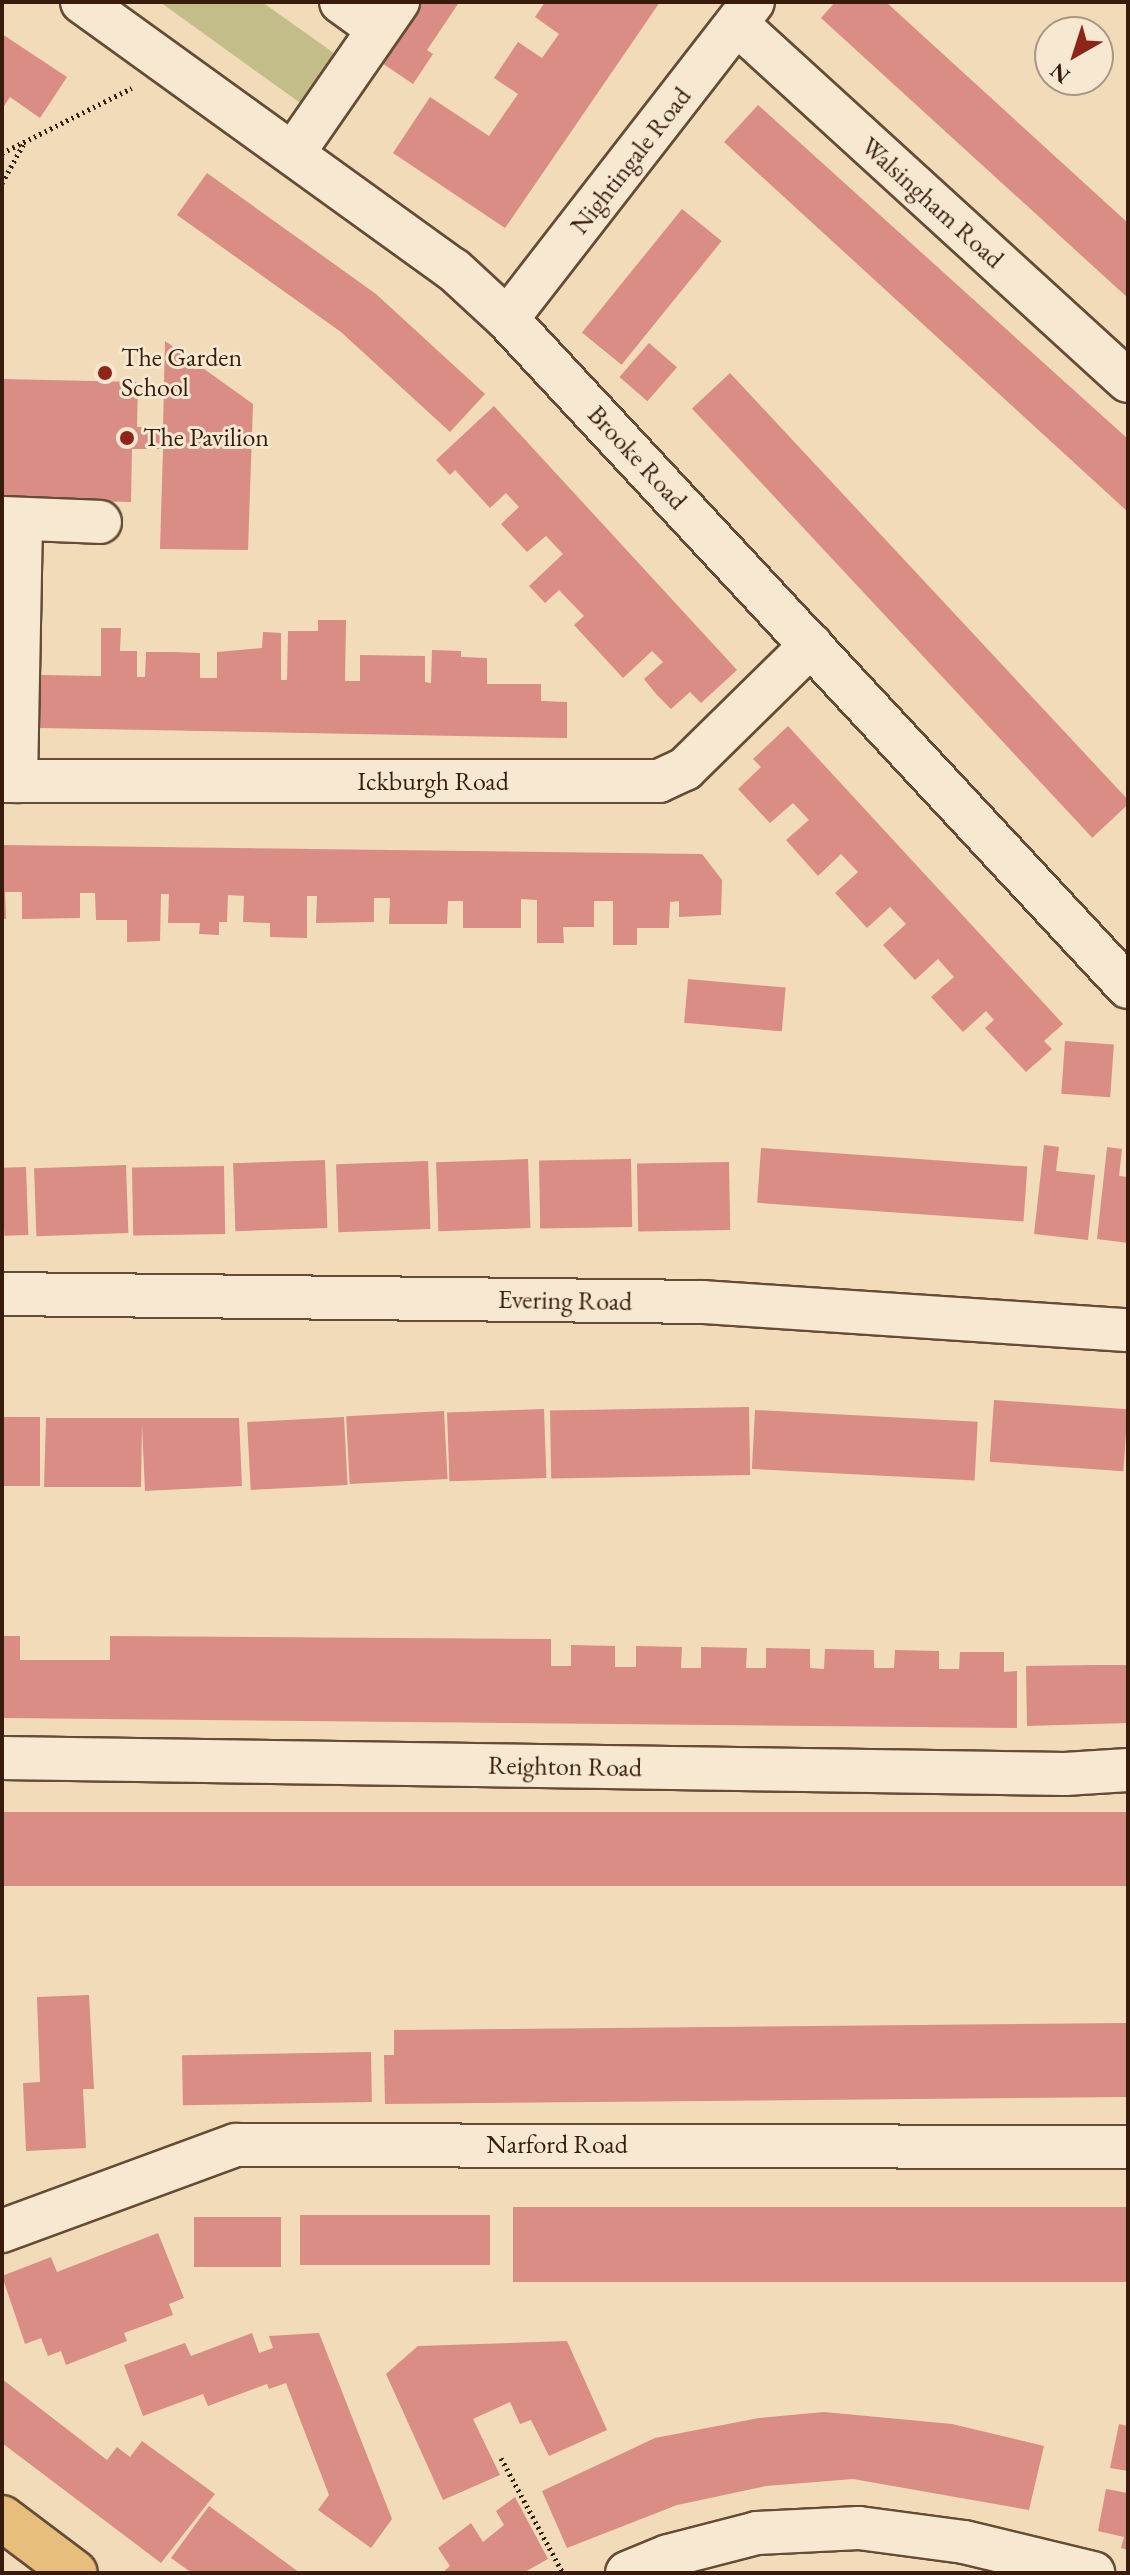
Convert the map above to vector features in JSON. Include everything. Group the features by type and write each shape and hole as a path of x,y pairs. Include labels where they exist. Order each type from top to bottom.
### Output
{"main road":[{"path":"2,2518 75,2573"}],"street":[{"name":"Brooke Road","path":"91,4 454,270 507,319 1128,987"},
{"path":"294,152 367,7"},
{"name":"Nightingale Road","path":"507,319 745,13"},
{"name":"Walsingham Road","path":"745,13 1128,381"},
{"path":"9,781 12,519 100,522"},
{"name":"Ickburgh Road","path":"9,781 659,781 685,769 811,645"},
{"name":"Evering Road","path":"2,1294 703,1302 1128,1330"},
{"name":"Reighton Road","path":"2,1758 1065,1774 1128,1770"},
{"name":"Narford Road","path":"2,2231 236,2145 1128,2147"},
{"path":"627,2573 668,2556 757,2533 859,2528 964,2542 1093,2573"}],"path":[{"path":"2,153 128,92 158,55"},
{"path":"2,183 24,142"},
{"path":"501,2458 563,2573"}],"shaded area":[{"path":"160,2 262,2 338,56 303,105"}],"building":[{"path":"420,2 458,4 427,50 433,54 413,84 379,61"},
{"path":"545,2 660,2 505,228 393,153 430,97 489,136 518,94 494,78 518,42 542,58 559,34 535,17"},
{"path":"835,2 886,2 1128,223 1128,298 821,18"},
{"path":"2,34 67,77 40,118 10,97 2,109"},
{"path":"758,105 1128,439 1128,512 724,142"},
{"path":"207,173 376,294 485,394 450,432 341,332 177,215"},
{"path":"682,209 722,241 622,365 582,333"},
{"name":"The Pavilion","path":"165,341 253,404 248,550 160,549 163,449 132,449 131,502 2,499 2,379 138,382 137,427 163,428"},
{"path":"649,343 677,367 647,401 619,377"},
{"path":"730,373 1128,800 1128,804 1092,838 692,408"},
{"path":"494,406 737,670 701,703 690,692 671,709 657,695 644,679 663,662 652,651 623,678 574,625 584,616 559,590 545,603 529,586 563,554 546,536 527,552 501,524 519,507 506,493 490,508 455,470 450,475 436,460"},
{"path":"318,620 346,620 345,681 360,681 360,655 425,656 425,682 431,683 432,650 461,651 461,657 487,658 487,684 541,684 541,701 567,702 567,738 40,728 41,675 101,676 101,628 121,628 120,651 137,651 137,677 145,677 146,652 173,652 200,653 200,678 217,678 217,652 262,648 263,632 281,633 281,680 287,680 288,631 318,631"},
{"path":"788,726 1063,1024 1044,1041 1052,1049 1026,1072 985,1028 994,1020 986,1011 963,1032 931,997 954,977 938,959 915,980 883,945 906,924 890,907 867,928 835,893 858,872 841,854 818,876 786,840 809,820 793,803 770,823 738,789 761,767 753,759"},
{"path":"2,845 702,854 722,880 721,915 679,917 679,901 670,902 669,928 637,928 637,945 613,945 613,901 594,901 594,927 563,927 564,943 537,943 537,900 521,899 521,928 463,928 463,901 448,901 447,924 389,924 390,898 374,898 374,922 316,923 317,896 307,896 307,938 270,937 270,923 243,922 244,896 228,895 227,922 219,922 219,935 199,934 200,923 168,923 169,894 161,894 160,941 127,942 127,920 96,920 95,893 80,893 80,918 22,919 22,892 5,892 6,919 2,919"},
{"path":"688,979 786,988 782,1031 684,1023"},
{"path":"1065,1041 1114,1044 1110,1097 1061,1094"},
{"path":"1044,1145 1059,1147 1056,1171 1095,1175 1088,1240 1034,1234"},
{"path":"1107,1147 1122,1149 1119,1176 1128,1177 1128,1243 1097,1239"},
{"path":"761,1148 1027,1167 1024,1221 757,1203"},
{"path":"528,1159 530,1228 438,1231 436,1162"},
{"path":"631,1159 632,1227 540,1229 539,1161"},
{"path":"325,1160 327,1228 235,1231 233,1163"},
{"path":"428,1161 430,1229 338,1232 336,1164"},
{"path":"729,1162 730,1230 638,1232 637,1164"},
{"path":"126,1165 128,1233 36,1236 34,1168"},
{"path":"224,1166 225,1234 133,1236 132,1168"},
{"path":"26,1167 28,1235 4,1236 2,1168"},
{"path":"994,1400 1128,1409 1123,1471 990,1462"},
{"path":"749,1407 750,1475 551,1478 550,1410"},
{"path":"544,1409 546,1478 449,1481 447,1412"},
{"path":"755,1410 978,1422 975,1481 752,1469"},
{"path":"444,1411 448,1479 350,1484 346,1416"},
{"path":"2,1417 40,1417 40,1486 2,1486"},
{"path":"344,1417 348,1485 251,1490 247,1422"},
{"path":"46,1418 239,1418 242,1486 145,1491 142,1425 141,1487 44,1487"},
{"path":"2,1636 20,1636 20,1660 110,1660 110,1636 551,1639 551,1666 571,1666 571,1645 615,1646 615,1667 636,1667 636,1646 682,1647 681,1668 701,1668 701,1647 747,1648 746,1668 766,1668 766,1648 810,1649 810,1668 824,1669 825,1649 874,1650 874,1668 894,1668 895,1650 939,1651 939,1669 959,1669 960,1652 1004,1652 1004,1672 1017,1671 1017,1728 2,1718"},
{"path":"1128,1665 1128,1723 1027,1726 1026,1666"},
{"path":"2,1812 1128,1812 1128,1886 2,1886"},
{"path":"89,1995 94,2089 83,2089 86,2148 26,2151 23,2083 40,2082 37,1997"},
{"path":"1128,2023 1128,2097 385,2104 384,2055 394,2055 394,2030"},
{"path":"371,2052 372,2102 183,2105 182,2055"},
{"path":"513,2207 1128,2207 1128,2282 513,2282"},
{"path":"300,2215 490,2215 490,2265 300,2265"},
{"path":"194,2217 281,2217 281,2267 194,2267"},
{"path":"158,2233 184,2298 169,2304 173,2315 124,2333 127,2341 66,2365 61,2351 48,2356 41,2338 25,2344 2,2276 51,2257 57,2272"},
{"path":"252,2333 259,2353 273,2348 269,2336 319,2333 392,2519 371,2548 318,2510 329,2495 286,2383 269,2389 267,2384 208,2406 203,2394 143,2416 124,2365 185,2343 191,2356"},
{"path":"567,2341 607,2430 549,2456 531,2420 520,2424 510,2402 473,2419 500,2475 443,2500 386,2374 418,2346"},
{"path":"2,2379 107,2460 117,2447 130,2457 142,2441 215,2494 161,2563 2,2443"},
{"path":"824,2412 952,2424 1044,2446 1029,2510 853,2479 766,2486 677,2505 567,2548 542,2491 655,2438 759,2418"},
{"path":"1119,2424 1128,2426 1128,2471 1110,2468"},
{"path":"1106,2489 1128,2493 1128,2550 1121,2548 1124,2537 1098,2531"},
{"path":"515,2497 548,2559 523,2573 442,2573 450,2566 438,2548 471,2523 483,2542 504,2525 496,2511"},
{"path":"209,2506 300,2573 192,2573 171,2558"}],"place":[{"name":"The Garden School","path":"105,373"},
{"name":"The Pavilion","path":"127,438"}]}
